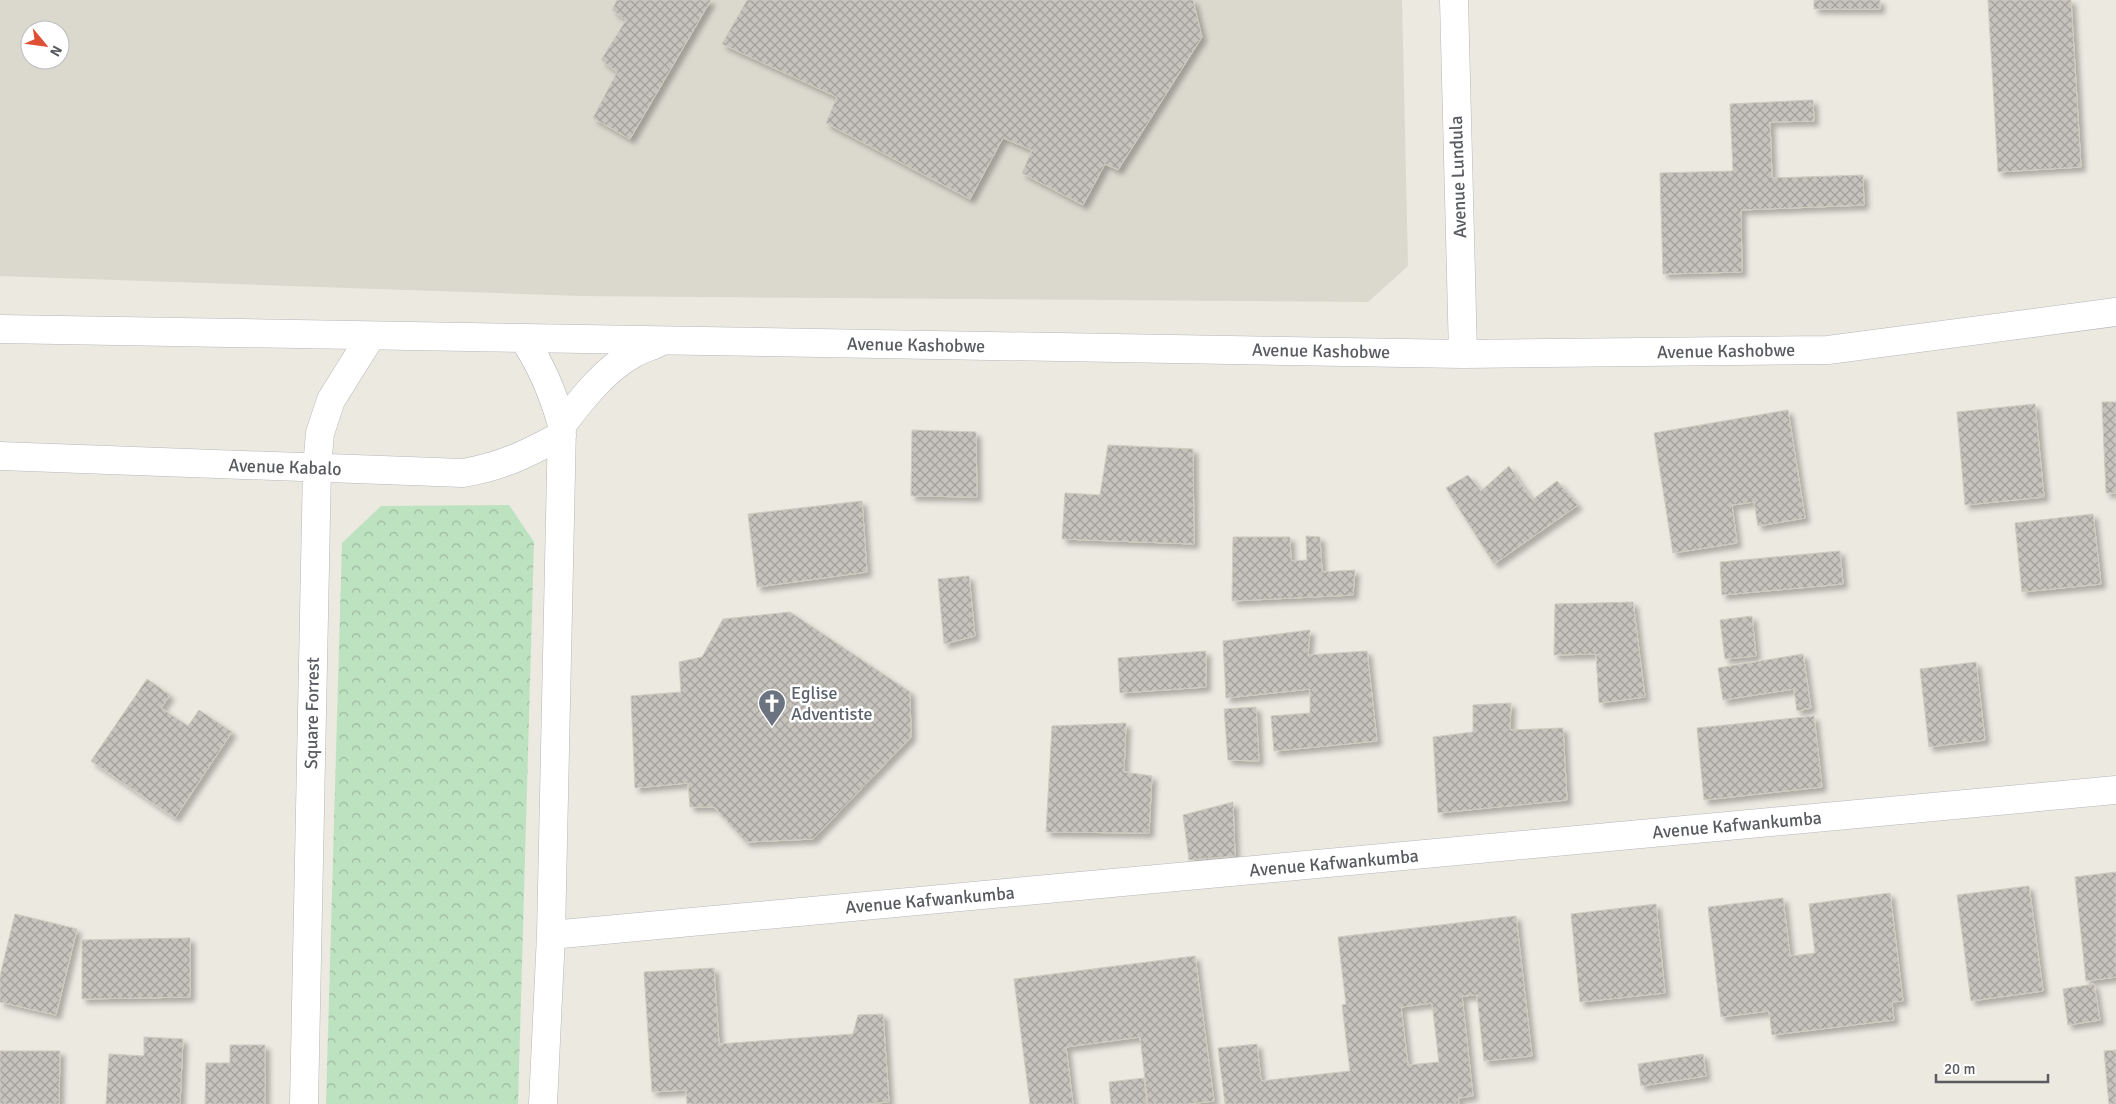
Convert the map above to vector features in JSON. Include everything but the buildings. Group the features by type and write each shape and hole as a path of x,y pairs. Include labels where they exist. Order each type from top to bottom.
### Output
{"street":[{"name":"Avenue Lundula","path":"1454,0 1463,354"},
{"name":"Avenue Kashobwe","path":"523,338 1463,354 1828,350 2116,312"},
{"path":"0,329 523,338 540,362 551,387 562,430 551,935 543,1104"},
{"name":"Square Forrest","path":"304,1104 317,468 320,433 331,400 371,336"},
{"path":"562,430 583,397 611,370 633,354 665,340"},
{"name":"Avenue Kabalo","path":"0,456 463,473 493,468 524,456 562,430"},
{"name":"Avenue Kafwankumba","path":"551,935 2116,790"}],"shaded area":[{"path":"0,0 1402,0 1408,266 1368,302 580,296 0,276"}],"green space":[{"path":"509,505 534,542 518,1104 326,1104 342,543 381,506"}],"place":[{"name":"Eglise Adventiste","path":"772,727"}]}
